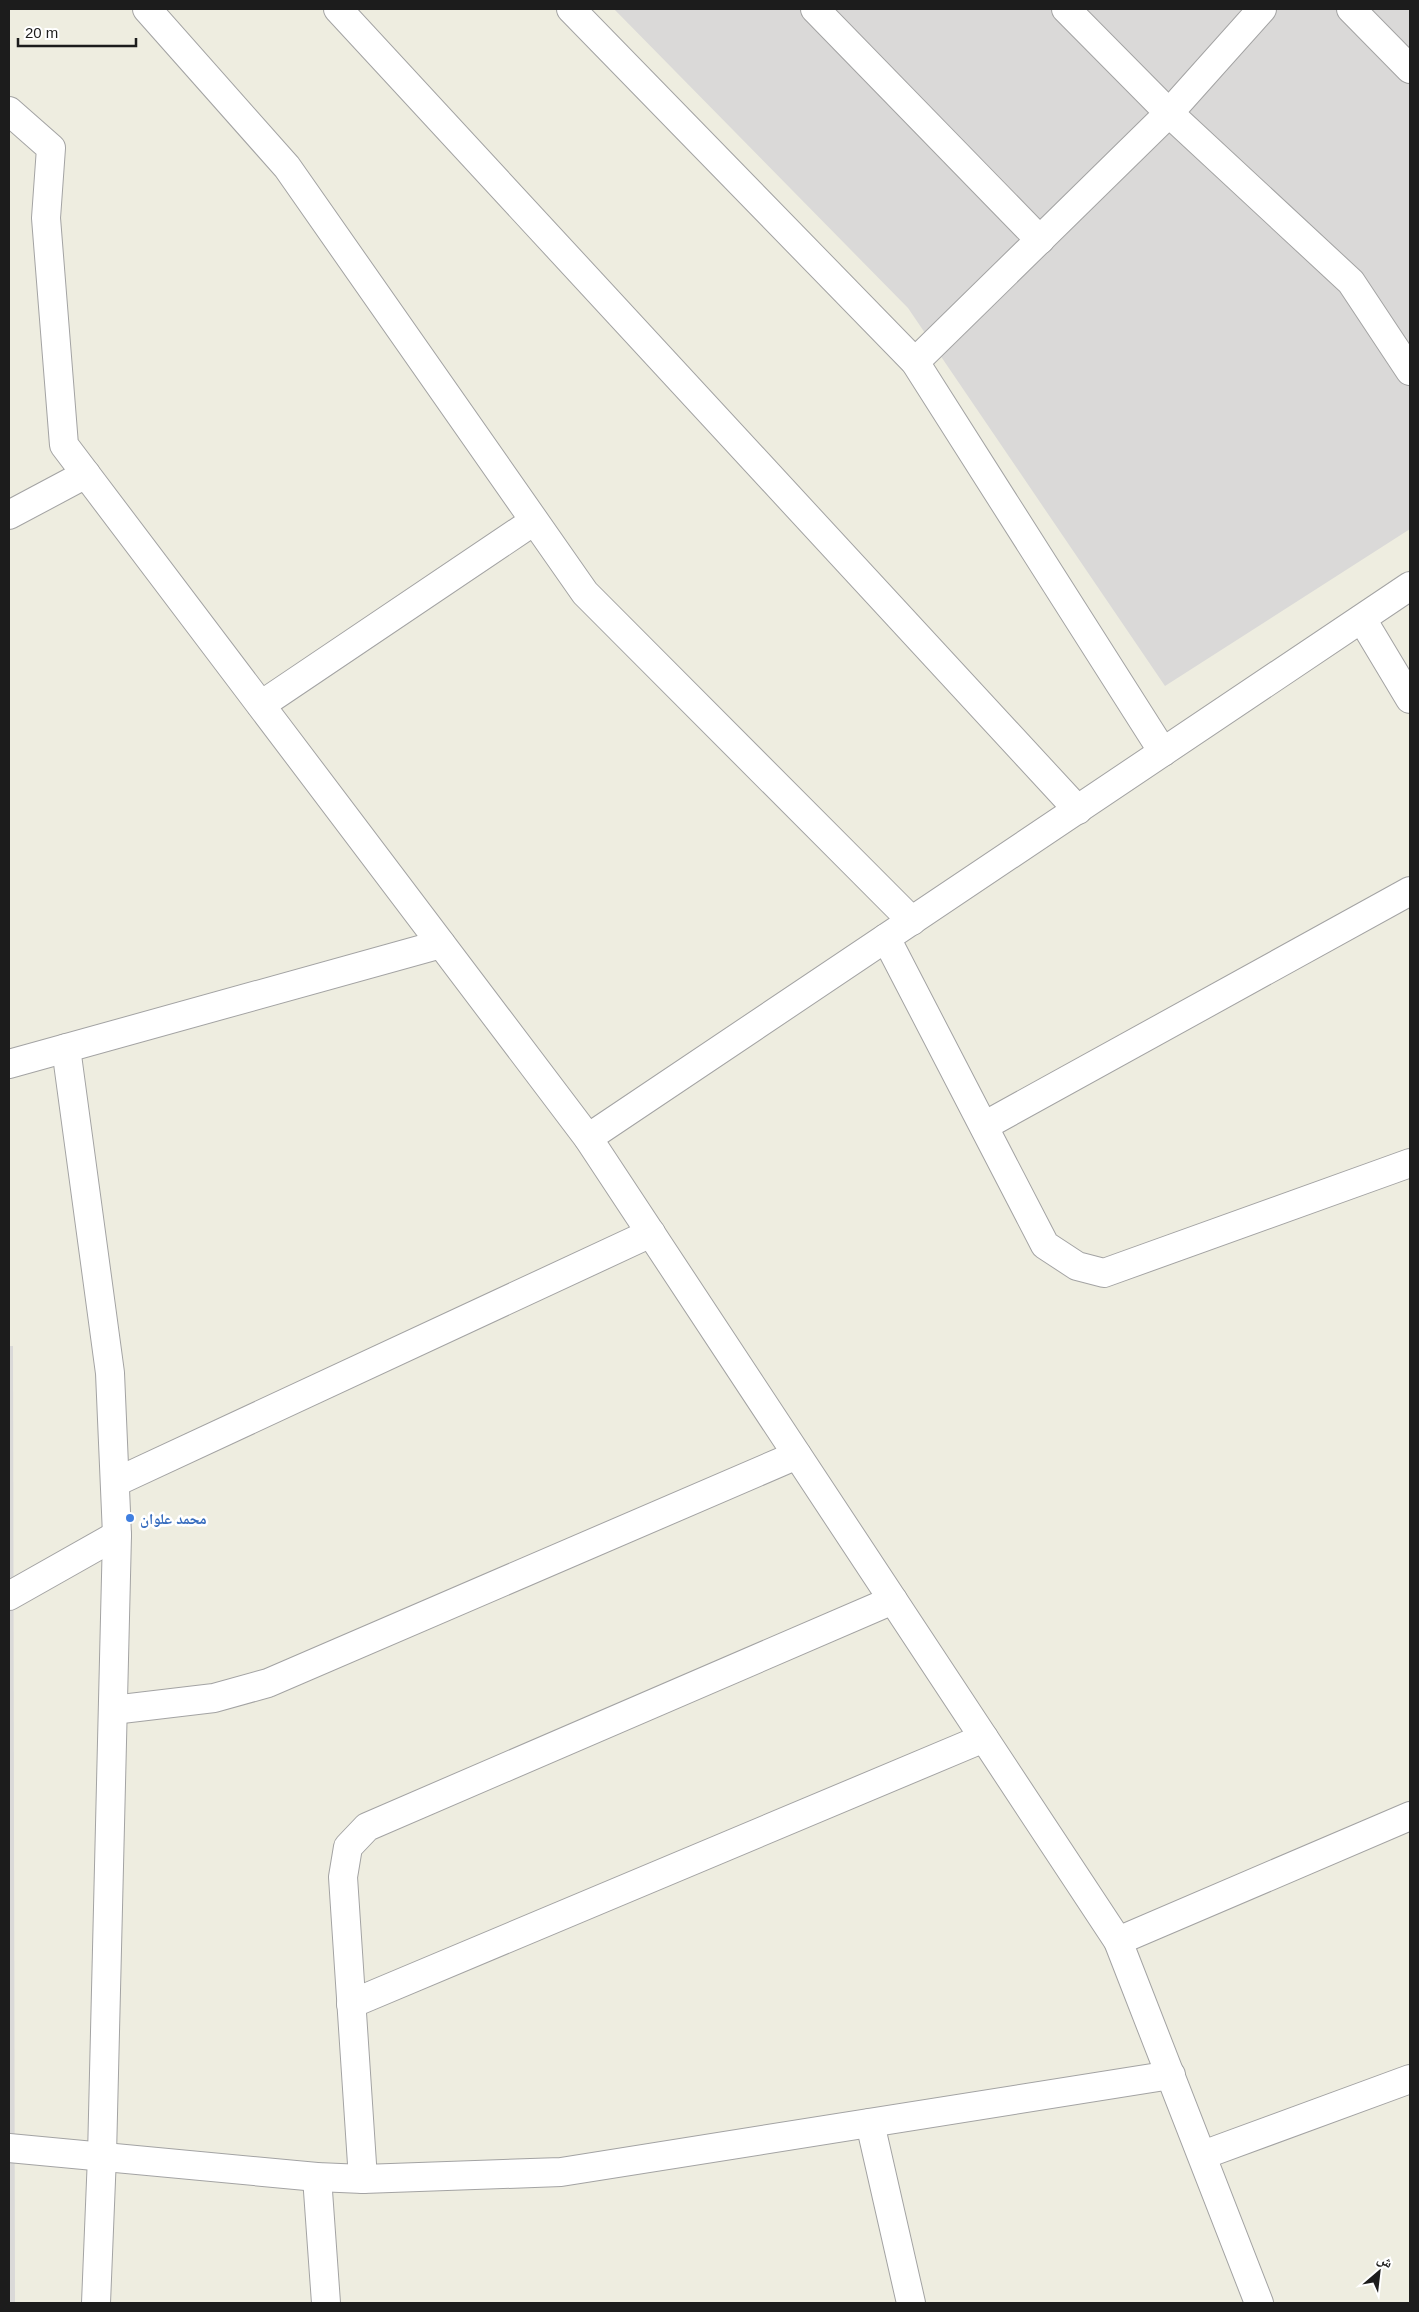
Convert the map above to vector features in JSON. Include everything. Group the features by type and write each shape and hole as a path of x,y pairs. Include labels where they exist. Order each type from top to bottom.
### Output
{"street":[{"path":"147,9 287,167 585,593 912,921"},
{"path":"338,9 1078,810"},
{"path":"571,9 915,362 1163,752"},
{"path":"815,9 1040,240"},
{"path":"1066,9 1169,113 1351,282 1410,371"},
{"path":"915,362 1169,113 1262,9"},
{"path":"1351,9 1410,69"},
{"path":"9,111 50,148 46,218 64,445 588,1138 1118,1940 1260,2303"},
{"path":"9,515 86,474"},
{"path":"261,706 534,521"},
{"path":"588,1138 1410,586"},
{"path":"1362,619 1410,699"},
{"path":"984,1126 1410,891"},
{"path":"886,938 1045,1245 1077,1266 1104,1273 1410,1163"},
{"path":"9,1064 441,944"},
{"path":"66,1048 110,1373 116,1482 117,1535 113,1710 102,2156 96,2303"},
{"path":"116,1482 650,1233"},
{"path":"113,1710 214,1698 268,1683 797,1455"},
{"path":"9,1596 117,1535"},
{"path":"363,2179 343,1877 348,1847 367,1827 893,1600"},
{"path":"351,2004 984,1738"},
{"path":"1118,1940 1410,1816"},
{"path":"9,2148 317,2177 363,2179 561,2172 1171,2075"},
{"path":"1203,2155 1410,2078"},
{"path":"870,2123 911,2303"},
{"path":"317,2177 326,2303"}],"shaded area":[{"path":"614,9 1410,9 1410,529 1165,686 908,308"},
{"path":"9,1346 13,1346 15,2303 9,2303"}],"place":[{"name":"محمد علوان","path":"130,1518"}]}
